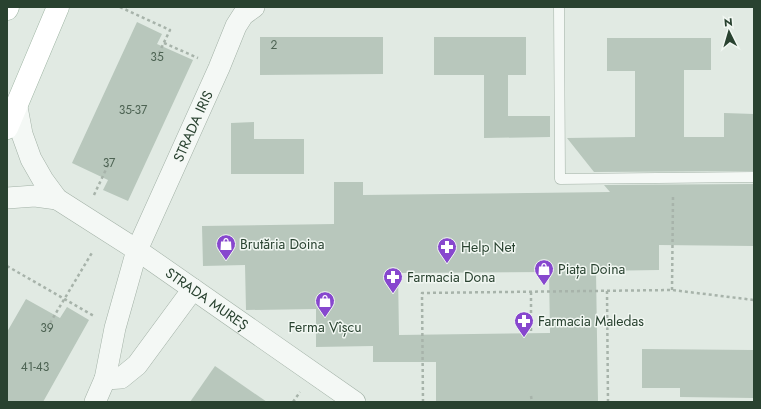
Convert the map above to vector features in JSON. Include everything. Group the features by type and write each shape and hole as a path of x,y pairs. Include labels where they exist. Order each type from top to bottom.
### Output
{"main road":[{"path":"7,128 58,7"}],"street":[{"name":"STRADA IRIS","path":"95,402 105,379 115,328 137,250 219,68 236,26 243,16 254,7"},
{"name":"STRADA MUREȘ","path":"17,107 22,134 31,159 56,199 137,250 355,402"},
{"name":"STRADA MUREȘ","path":"7,198 35,196 56,199"},
{"path":"105,379 121,378 137,365 193,289"}],"lane":[{"path":"559,7 560,179 754,177"}],"path":[{"path":"120,7 170,30 157,57"},
{"path":"164,43 219,68"},
{"path":"93,198 109,163"},
{"path":"672,290 673,178"},
{"path":"47,328 94,249"},
{"path":"7,266 115,328"},
{"path":"423,402 422,293 672,290 754,300"},
{"path":"607,291 608,402"},
{"path":"531,292 531,333"},
{"path":"293,402 300,392"},
{"path":"532,396 532,402"}],"building":[{"path":"137,22 162,34 157,44 193,60 128,201 103,190 108,180 72,163"},
{"path":"260,37 383,37 383,74 260,75"},
{"path":"434,37 526,37 526,75 508,75 508,116 550,116 550,137 484,138 484,75 434,75"},
{"path":"607,38 711,38 711,70 684,70 684,137 724,137 724,113 754,114 754,171 594,172 567,138 635,137 635,71 607,71"},
{"path":"254,122 254,139 304,139 304,174 231,174 231,123"},
{"path":"334,182 363,182 363,195 610,192 604,185 754,184 754,246 659,245 659,270 596,271 598,402 436,402 436,362 373,362 373,346 316,347 316,309 246,310 245,265 203,266 202,226 334,224","holes":["549,272 550,333 399,335 398,273"]},
{"path":"26,299 60,318 67,307 89,320 43,402 7,402 7,332"},
{"path":"642,349 753,350 753,398 680,397 680,388 642,388"},
{"path":"215,366 267,402 190,402"}],"place":[{"name":"Brutăria Doina","path":"226,261"},
{"name":"Help Net","path":"447,264"},
{"name":"Piața Doina","path":"544,286"},
{"name":"Farmacia Dona","path":"393,294"},
{"name":"Ferma Vîșcu","path":"325,318"},
{"name":"Farmacia Maledas","path":"524,338"}]}
